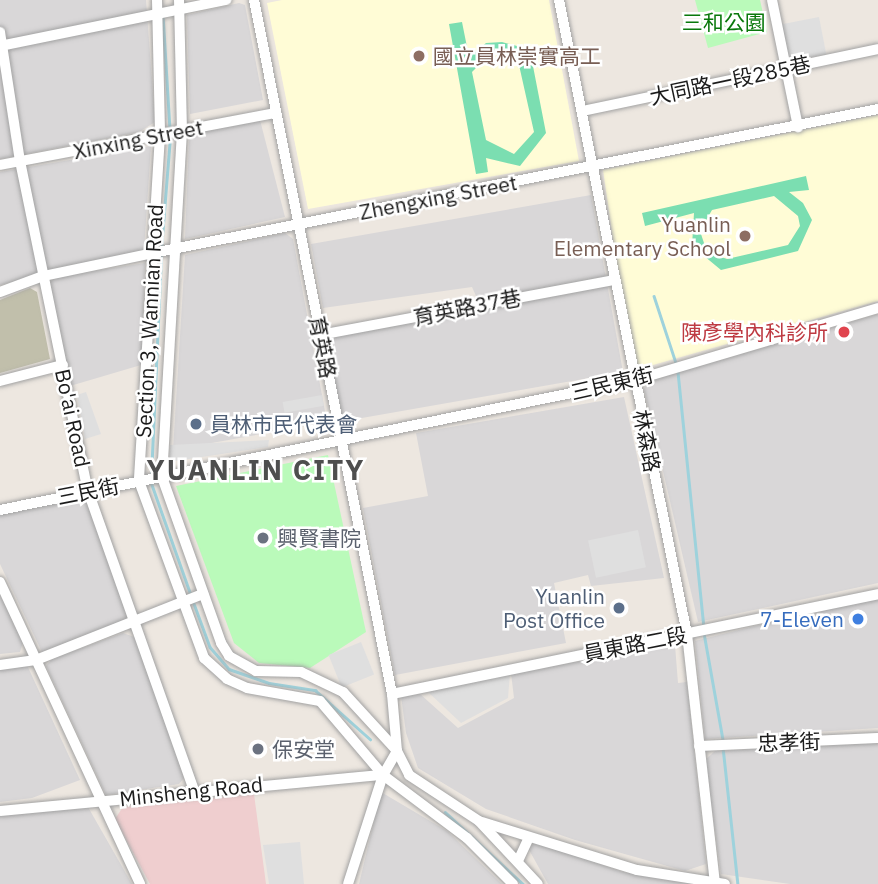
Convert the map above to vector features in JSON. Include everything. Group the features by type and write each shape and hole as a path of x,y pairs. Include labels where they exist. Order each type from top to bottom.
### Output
{"street":[{"name":"Section 3, Wannian Road","path":"157,0 160,135 139,481 183,602 214,670 247,688 320,701 383,775 467,838 513,884"},
{"path":"1,46 159,14 179,4 226,0"},
{"name":"育英路","path":"254,0 392,694 397,751"},
{"name":"林森路","path":"559,0 687,634 718,883"},
{"path":"772,0 798,127"},
{"name":"Section 3, Wannian Road","path":"179,4 182,131 162,477 203,594 229,656 257,671 301,672 343,692 397,751 409,775 479,821"},
{"name":"Bo'ai Road","path":"0,32 20,161 88,491 194,791"},
{"name":"大同路一段285巷","path":"582,111 878,49"},
{"name":"Zhengxing Street","path":"0,292 43,276 153,253 878,109"},
{"name":"Xinxing Street","path":"0,165 276,113"},
{"name":"育英路37巷","path":"320,335 614,280"},
{"name":"三民東街","path":"341,440 635,380 878,307"},
{"path":"0,381 63,365"},
{"name":"三民街","path":"0,510 341,440"},
{"path":"0,582 98,801 139,884"},
{"path":"0,665 36,660 203,594"},
{"name":"員東路二段","path":"392,694 878,594"},
{"name":"忠孝街","path":"699,746 878,738"},
{"path":"348,884 383,775 397,751"},
{"name":"Minsheng Road","path":"0,811 383,775"},
{"path":"479,821 637,870 718,883"},
{"path":"479,821 538,884"},
{"path":"518,861 529,837"}],"shaded area":[{"path":"0,0 146,0 155,122 139,132 0,159"},
{"name":"國立員林崇實高工","path":"282,0 549,0 579,161 308,209 267,3"},
{"path":"239,3 245,5 263,100 190,114 187,15"},
{"path":"819,17 826,54 788,62 781,24"},
{"name":"Yuanlin Elementary School","path":"878,115 878,301 632,371 603,170"},
{"path":"260,120 285,217 185,239 189,140 194,133"},
{"path":"151,146 144,250 0,285 0,172"},
{"path":"591,195 623,372 339,422 327,337 480,305 472,287 323,308 311,244"},
{"path":"285,233 293,239 327,422 173,450 185,255"},
{"path":"145,263 141,365 70,386 49,284 54,277"},
{"path":"30,288 37,292 50,359 0,373 0,300"},
{"path":"878,314 878,583 698,622 644,389 648,381"},
{"path":"86,392 101,434 85,439 77,395"},
{"path":"322,395 324,406 285,413 283,402"},
{"path":"624,397 664,578 591,586 588,575 554,583 566,643 395,675 363,508 428,496 416,433"},
{"path":"269,440 268,447 169,462 170,445"},
{"path":"77,495 87,502 130,618 42,652 0,564 0,511"},
{"path":"638,530 646,567 596,578 588,541"},
{"path":"0,595 23,642 20,652 0,654"},
{"path":"878,595 878,728 705,739 695,641"},
{"path":"123,633 137,638 184,778 179,784 106,795 46,666 52,659"},
{"path":"361,642 374,674 342,688 329,655"},
{"path":"675,645 678,683 687,682 706,864 685,871 575,840 486,809 418,768 406,733 401,696 420,694 458,728 514,698 511,673"},
{"path":"27,665 80,780 32,798 0,802 0,668"},
{"path":"510,673 508,698 461,723 427,691"},
{"path":"878,743 878,884 790,884 721,874 705,760 715,751"},
{"path":"381,792 447,831 502,884 359,884"},
{"path":"254,794 266,884 150,884 115,819 123,807"},
{"path":"88,807 132,884 0,884 0,815"},
{"path":"300,842 304,884 269,884 263,845"},
{"path":"536,842 623,872 700,884 548,884 528,848"}],"green space":[{"name":"三和公園","path":"695,0 760,0 767,32 708,48"},
{"path":"462,22 469,57 486,43 502,42 517,46 532,61 546,133 520,166 486,158 488,172 476,174 449,24","holes":["490,54 507,56 519,65 534,132 514,154 486,140 472,72"]},
{"path":"806,176 809,190 789,192 803,203 812,220 798,251 721,270 692,246 694,213 645,226 642,213","holes":["774,196 798,216 800,226 788,245 727,259 707,252 700,231 712,210"]},
{"path":"328,455 366,632 310,668 259,663 234,643 176,486"}],"waterway":[{"path":"163,15 170,130"},
{"path":"161,249 170,137"},
{"path":"151,476 161,255"},
{"path":"654,296 677,366"},
{"path":"678,372 704,627"},
{"path":"151,482 191,595"},
{"path":"193,601 210,647 229,669 269,683 315,690 370,739"},
{"path":"704,633 723,740"},
{"path":"723,747 738,884"},
{"path":"445,812 523,884"}],"place":[{"name":"國立員林崇實高工","path":"419,56"},
{"name":"Yuanlin Elementary School","path":"745,236"},
{"name":"陳彥學內科診所","path":"844,332"},
{"name":"員林市民代表會","path":"196,424"},
{"name":"興賢書院","path":"263,538"},
{"name":"Yuanlin Post Office","path":"619,608"},
{"name":"7-Eleven","path":"858,619"},
{"name":"保安堂","path":"258,749"}],"district":[{"name":"YUANLIN CITY","path":"256,470"}]}
